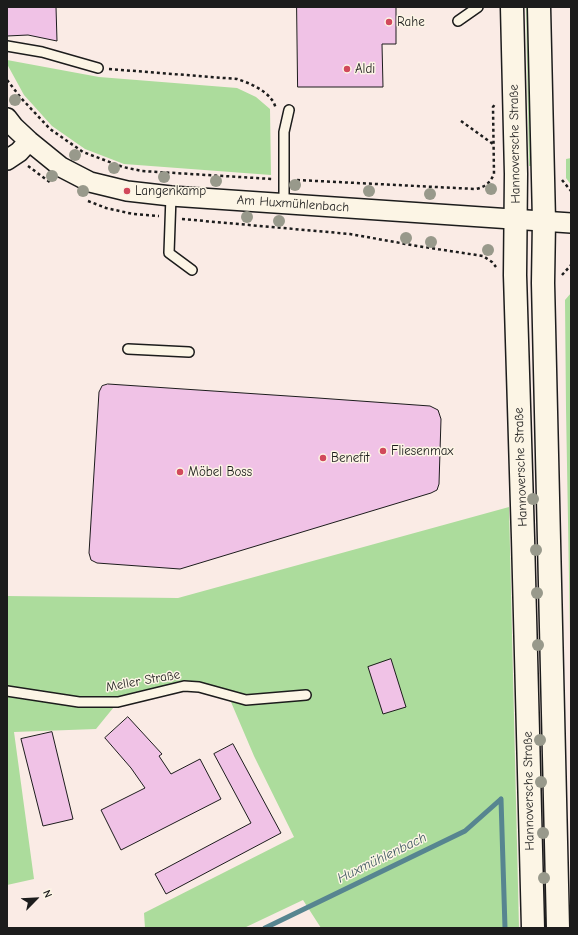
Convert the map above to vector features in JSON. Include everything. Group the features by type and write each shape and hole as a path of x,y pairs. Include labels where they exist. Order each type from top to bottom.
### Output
{"main road":[{"name":"Hannoversche Straße","path":"512,7 516,174 515,275 523,530 532,928"},
{"name":"Hannoversche Straße","path":"539,7 544,221 543,283 558,928"}],"street":[{"name":"Am Huxmühlenbach","path":"7,118 29,141 61,167 90,182 127,192 571,223"},
{"path":"7,160 19,152 29,141"}],"lane":[{"path":"458,21 478,7"},
{"path":"7,46 42,52 98,68"},
{"path":"284,203 284,132 289,110"},
{"path":"171,196 169,253 192,270"},
{"path":"128,349 189,352"},
{"name":"Meller Straße","path":"7,691 79,702 118,702 184,686 199,688 246,700 306,695"}],"path":[{"path":"98,68 237,79 250,84 273,100 284,132"},
{"path":"7,80 44,123"},
{"path":"461,121 493,145"},
{"path":"27,165 47,182 53,185"},
{"path":"560,173 562,180 571,191"},
{"path":"82,199 106,208 133,214 350,234 483,256 492,262 496,268"},
{"path":"561,276 571,265"}],"green space":[{"path":"526,7 531,7 534,166 529,166"},
{"path":"7,60 99,77 237,88 256,97 270,109 271,175 124,164 85,149 52,126 24,95 7,64"},
{"path":"571,158 571,185 566,178 566,159"},
{"path":"571,293 571,691 565,300"},
{"path":"509,507 519,928 321,928 303,900 244,928 145,928 144,913 294,837 254,756 228,695 199,687 118,702 96,729 14,732 34,879 7,885 7,596 178,598"}],"building":[{"path":"7,7 56,7 57,41 28,35 7,36"},
{"path":"297,7 396,7 396,44 382,44 383,87 298,87"},
{"path":"108,384 430,406 438,410 441,419 439,484 437,490 431,493 180,569 97,563 91,560 89,553 99,392 102,386"},
{"path":"391,659 406,707 383,714 368,667"},
{"path":"128,717 162,754 159,756 171,774 200,759 221,799 121,850 101,810 145,788 131,768 105,738"},
{"path":"52,732 73,819 43,826 21,739"},
{"path":"233,744 281,833 166,894 155,874 251,823 214,754"}],"waterway":[{"path":"501,799 505,928"},
{"name":"Huxmühlenbach","path":"265,928 465,831 501,799"}],"place":[{"name":"Rahe","path":"389,22"},
{"name":"Aldi","path":"347,69"},
{"name":"Langenkamp","path":"127,191"},
{"name":"Fliesenmax","path":"383,451"},
{"name":"Benefit","path":"323,458"},
{"name":"Möbel Boss","path":"180,472"}]}
